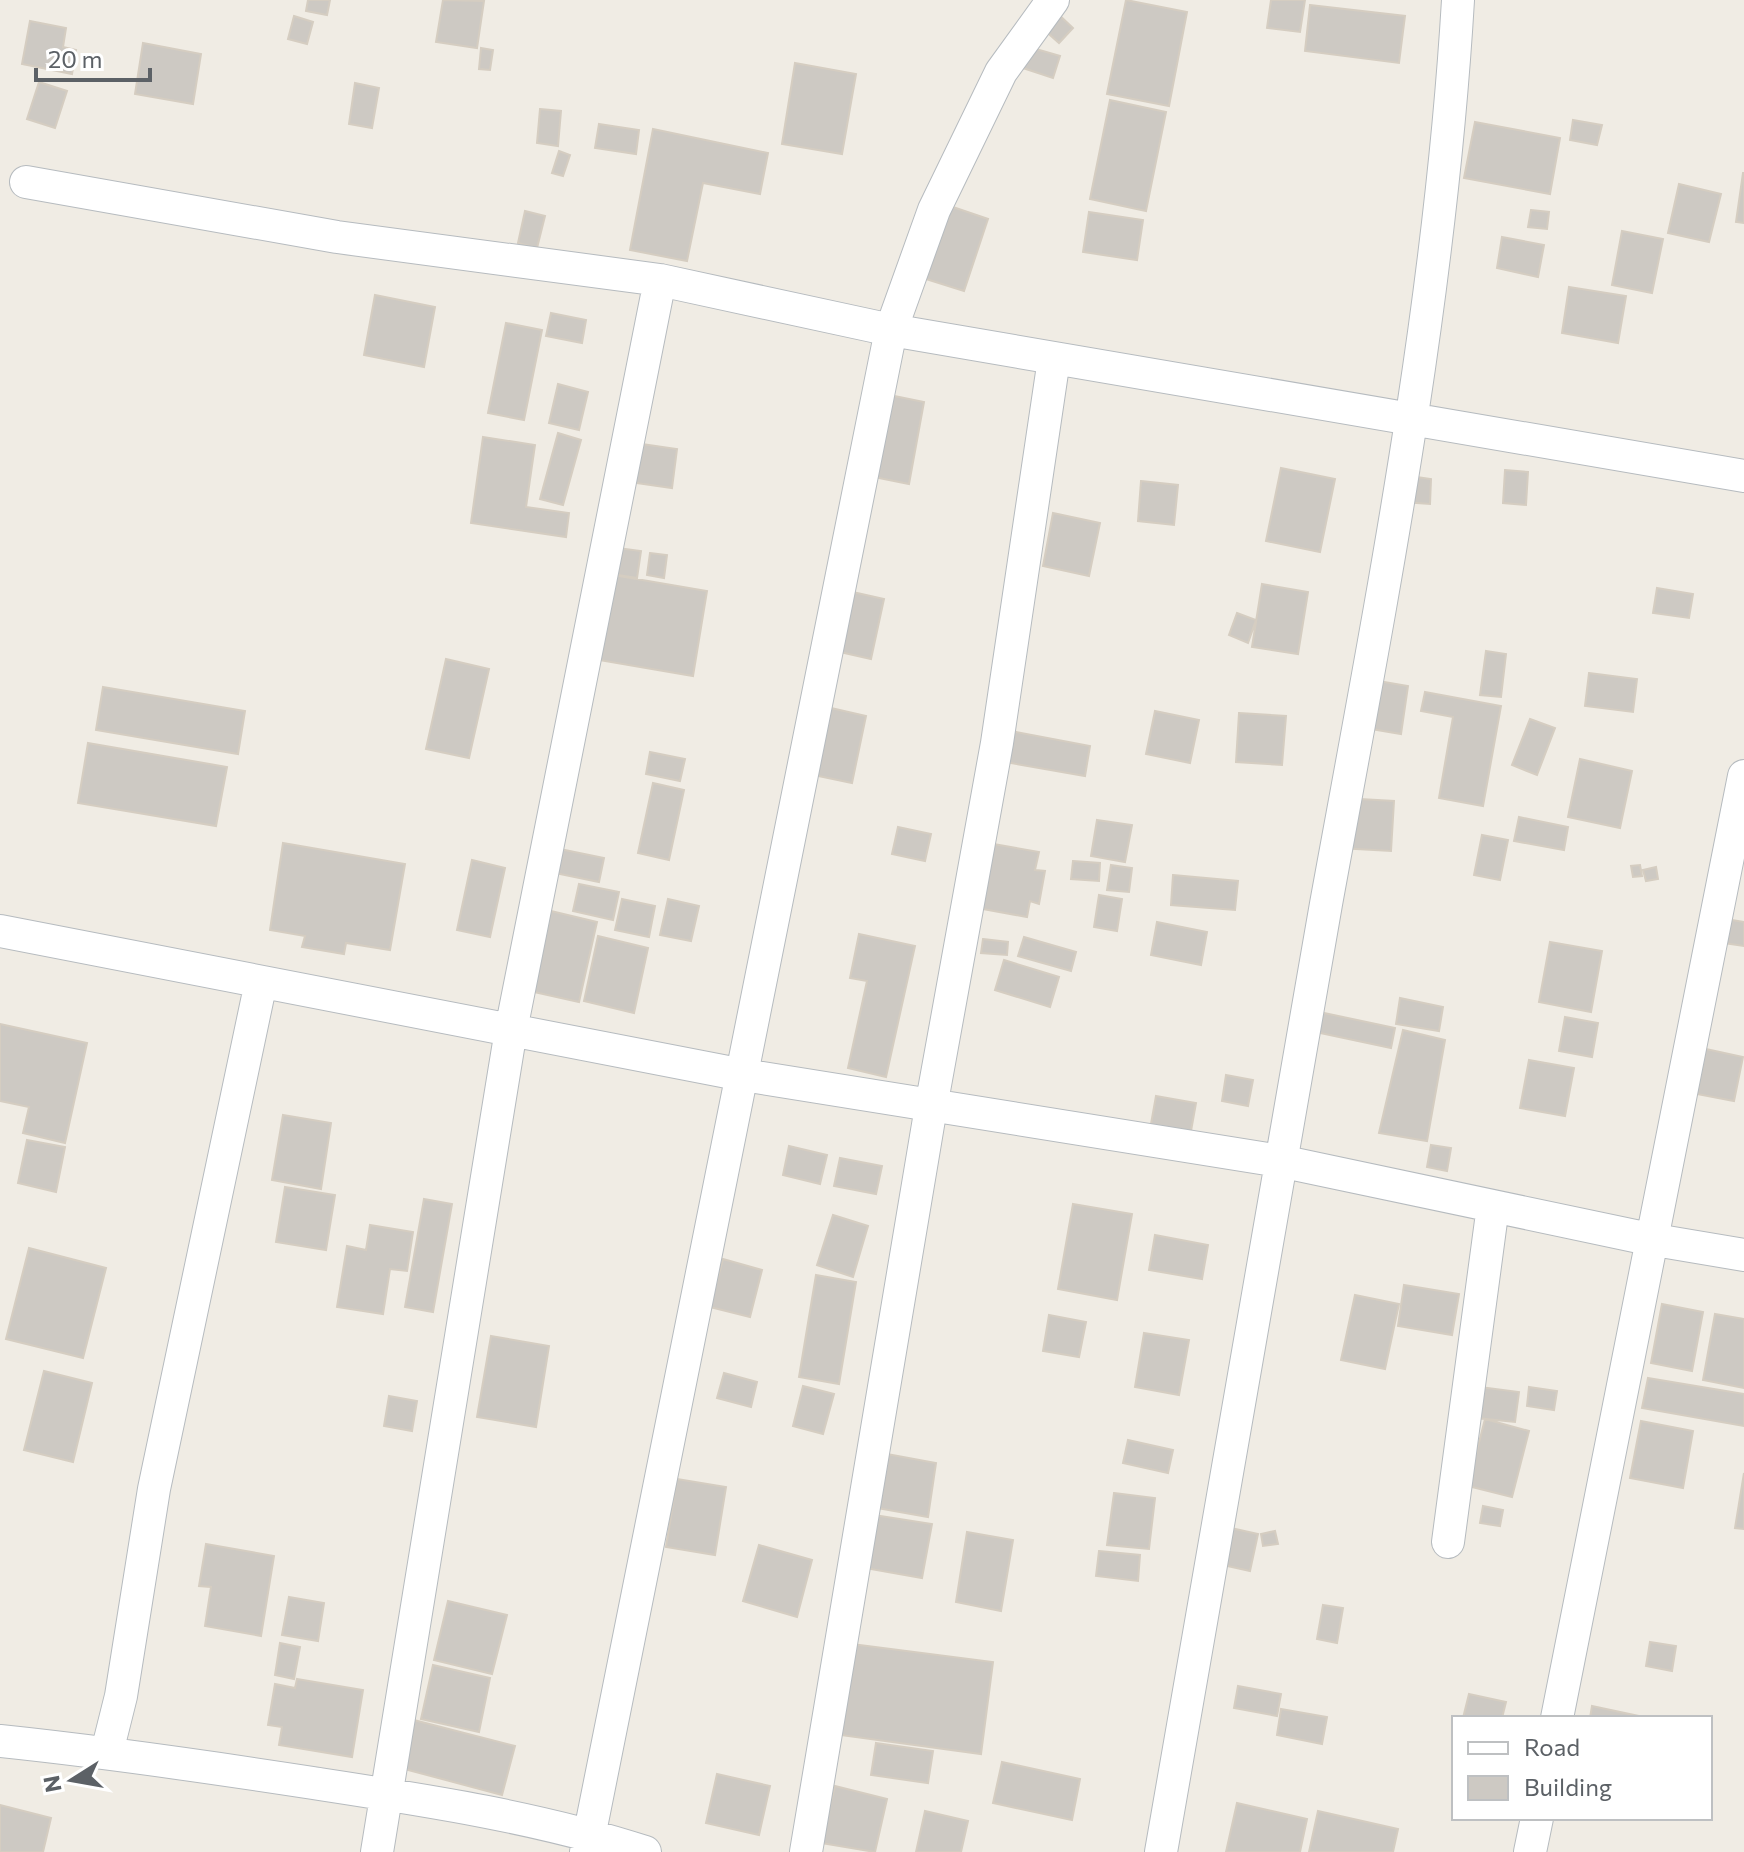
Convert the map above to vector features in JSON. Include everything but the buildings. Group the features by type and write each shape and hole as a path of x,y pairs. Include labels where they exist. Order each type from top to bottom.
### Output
{"street":[{"path":"588,1843 891,330 934,210 994,85 1053,0"},
{"path":"1161,1852 1280,1161 1415,418 1438,249 1458,0"},
{"path":"26,182 337,237 660,280 891,330 1744,476"},
{"path":"377,1852 511,1030 660,280"},
{"path":"806,1852 931,1107 997,743 1054,359"},
{"path":"1557,1716 1649,1239 1733,871 1744,776"},
{"path":"0,931 743,1075 1280,1161 1649,1239 1744,1255"},
{"path":"107,1752 121,1696 154,1489 261,982"},
{"path":"1448,1542 1493,1206"},
{"path":"0,1741 107,1752 387,1794 588,1843 645,1852"},
{"path":"1530,1852 1537,1820"}]}
